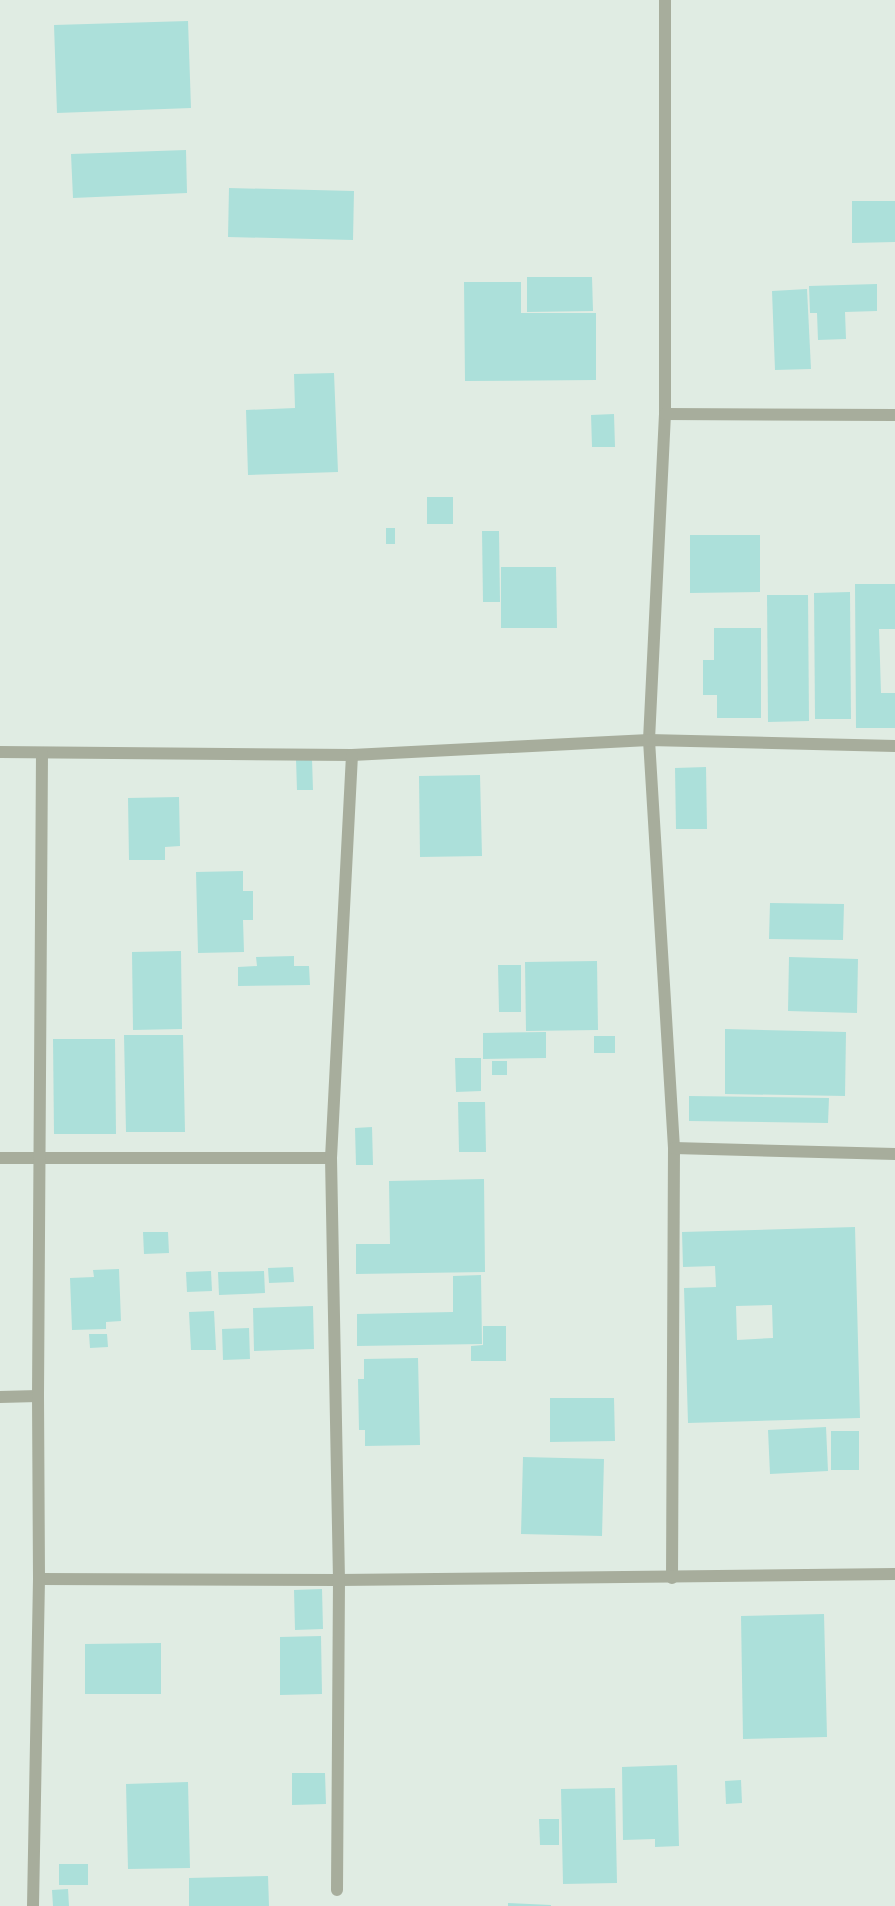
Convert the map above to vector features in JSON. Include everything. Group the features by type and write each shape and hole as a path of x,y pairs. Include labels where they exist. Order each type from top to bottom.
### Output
{"street":[{"path":"665,0 665,414 649,740 674,1148 672,1578"},
{"path":"665,414 895,415"},
{"path":"0,752 352,755 649,740 895,746"},
{"path":"33,1906 39,1579 38,1396 42,753"},
{"path":"337,1890 339,1580 331,1158 352,755"},
{"path":"674,1148 895,1154"},
{"path":"0,1158 331,1158"},
{"path":"0,1396 38,1396"},
{"path":"39,1579 339,1580 672,1578 895,1574"}],"building":[{"path":"188,21 191,108 57,113 54,25"},
{"path":"186,150 187,193 73,198 71,154"},
{"path":"229,188 354,191 353,240 228,237"},
{"path":"852,201 895,201 895,242 852,243"},
{"path":"527,277 592,277 593,311 527,312"},
{"path":"464,282 521,282 521,313 596,313 596,380 465,381"},
{"path":"877,284 877,311 845,312 846,339 818,340 817,313 810,313 809,286"},
{"path":"807,289 811,369 775,370 772,291"},
{"path":"334,373 338,472 248,475 246,410 295,408 294,374"},
{"path":"614,414 615,447 592,447 591,415"},
{"path":"427,497 453,497 453,524 427,524"},
{"path":"386,528 395,528 395,544 386,544"},
{"path":"482,531 499,531 500,602 483,602"},
{"path":"690,535 760,535 760,592 690,593"},
{"path":"501,567 556,567 557,628 501,628"},
{"path":"855,584 895,584 895,629 879,629 881,693 895,693 895,728 856,728"},
{"path":"850,592 851,719 815,719 814,593"},
{"path":"767,595 808,595 809,721 768,722"},
{"path":"714,628 761,628 761,718 717,718 717,695 703,695 703,660 714,660"},
{"path":"296,759 312,759 313,790 297,790"},
{"path":"706,767 707,829 676,829 675,768"},
{"path":"480,775 482,856 420,857 419,776"},
{"path":"179,797 180,846 165,847 165,860 129,860 128,798"},
{"path":"243,871 243,891 253,891 253,920 243,920 244,952 198,953 196,872"},
{"path":"770,903 844,904 843,940 769,939"},
{"path":"181,951 182,1029 133,1030 132,952"},
{"path":"294,956 294,966 309,966 310,985 238,986 238,967 257,966 256,957"},
{"path":"789,957 858,959 857,1013 788,1011"},
{"path":"597,961 598,1030 526,1031 525,962"},
{"path":"498,965 521,965 521,1012 499,1012"},
{"path":"725,1029 846,1032 845,1096 725,1094"},
{"path":"546,1032 546,1058 483,1059 483,1033"},
{"path":"124,1035 183,1035 185,1132 126,1132"},
{"path":"594,1036 615,1036 615,1053 594,1053"},
{"path":"53,1039 115,1039 116,1134 54,1134"},
{"path":"455,1058 481,1058 481,1091 456,1092"},
{"path":"492,1061 507,1061 507,1075 492,1075"},
{"path":"689,1096 829,1098 828,1123 689,1121"},
{"path":"458,1102 485,1102 486,1152 459,1152"},
{"path":"372,1127 373,1165 356,1165 355,1128"},
{"path":"484,1179 485,1272 356,1274 356,1244 390,1244 389,1181"},
{"path":"855,1227 860,1418 688,1423 684,1288 716,1287 715,1266 683,1267 682,1232","holes":["772,1305 773,1338 737,1340 736,1306"]},
{"path":"143,1232 168,1232 169,1253 144,1254"},
{"path":"293,1267 294,1282 269,1283 268,1268"},
{"path":"119,1269 121,1321 106,1322 106,1329 72,1330 70,1278 94,1277 93,1270"},
{"path":"211,1271 212,1291 187,1292 186,1272"},
{"path":"264,1271 265,1293 219,1295 218,1272"},
{"path":"481,1275 482,1344 357,1346 357,1314 453,1312 453,1276"},
{"path":"313,1306 314,1349 254,1351 253,1308"},
{"path":"214,1311 216,1350 191,1350 189,1312"},
{"path":"483,1326 506,1326 506,1361 471,1361 471,1346 483,1345"},
{"path":"249,1328 250,1359 223,1360 222,1329"},
{"path":"89,1334 107,1334 108,1347 90,1348"},
{"path":"418,1358 420,1445 365,1446 365,1430 359,1430 358,1379 364,1379 364,1359"},
{"path":"550,1398 614,1398 615,1441 550,1442"},
{"path":"826,1427 828,1471 770,1474 768,1430"},
{"path":"831,1431 859,1431 859,1470 831,1470"},
{"path":"523,1457 604,1459 602,1536 521,1534"},
{"path":"322,1589 323,1629 295,1630 294,1590"},
{"path":"824,1614 827,1737 743,1739 741,1616"},
{"path":"321,1636 322,1694 280,1695 280,1637"},
{"path":"161,1643 161,1694 85,1694 85,1644"},
{"path":"677,1765 679,1846 655,1847 655,1839 623,1840 622,1767"},
{"path":"292,1773 325,1773 326,1804 292,1805"},
{"path":"741,1780 742,1803 726,1804 725,1781"},
{"path":"188,1782 190,1868 128,1869 126,1784"},
{"path":"615,1788 617,1883 563,1884 561,1789"},
{"path":"539,1819 559,1819 559,1845 540,1845"},
{"path":"59,1864 88,1864 88,1885 59,1885"},
{"path":"268,1876 269,1906 189,1906 189,1878"},
{"path":"68,1889 69,1906 53,1906 52,1890"},
{"path":"508,1903 551,1905 551,1906 508,1906"}]}
